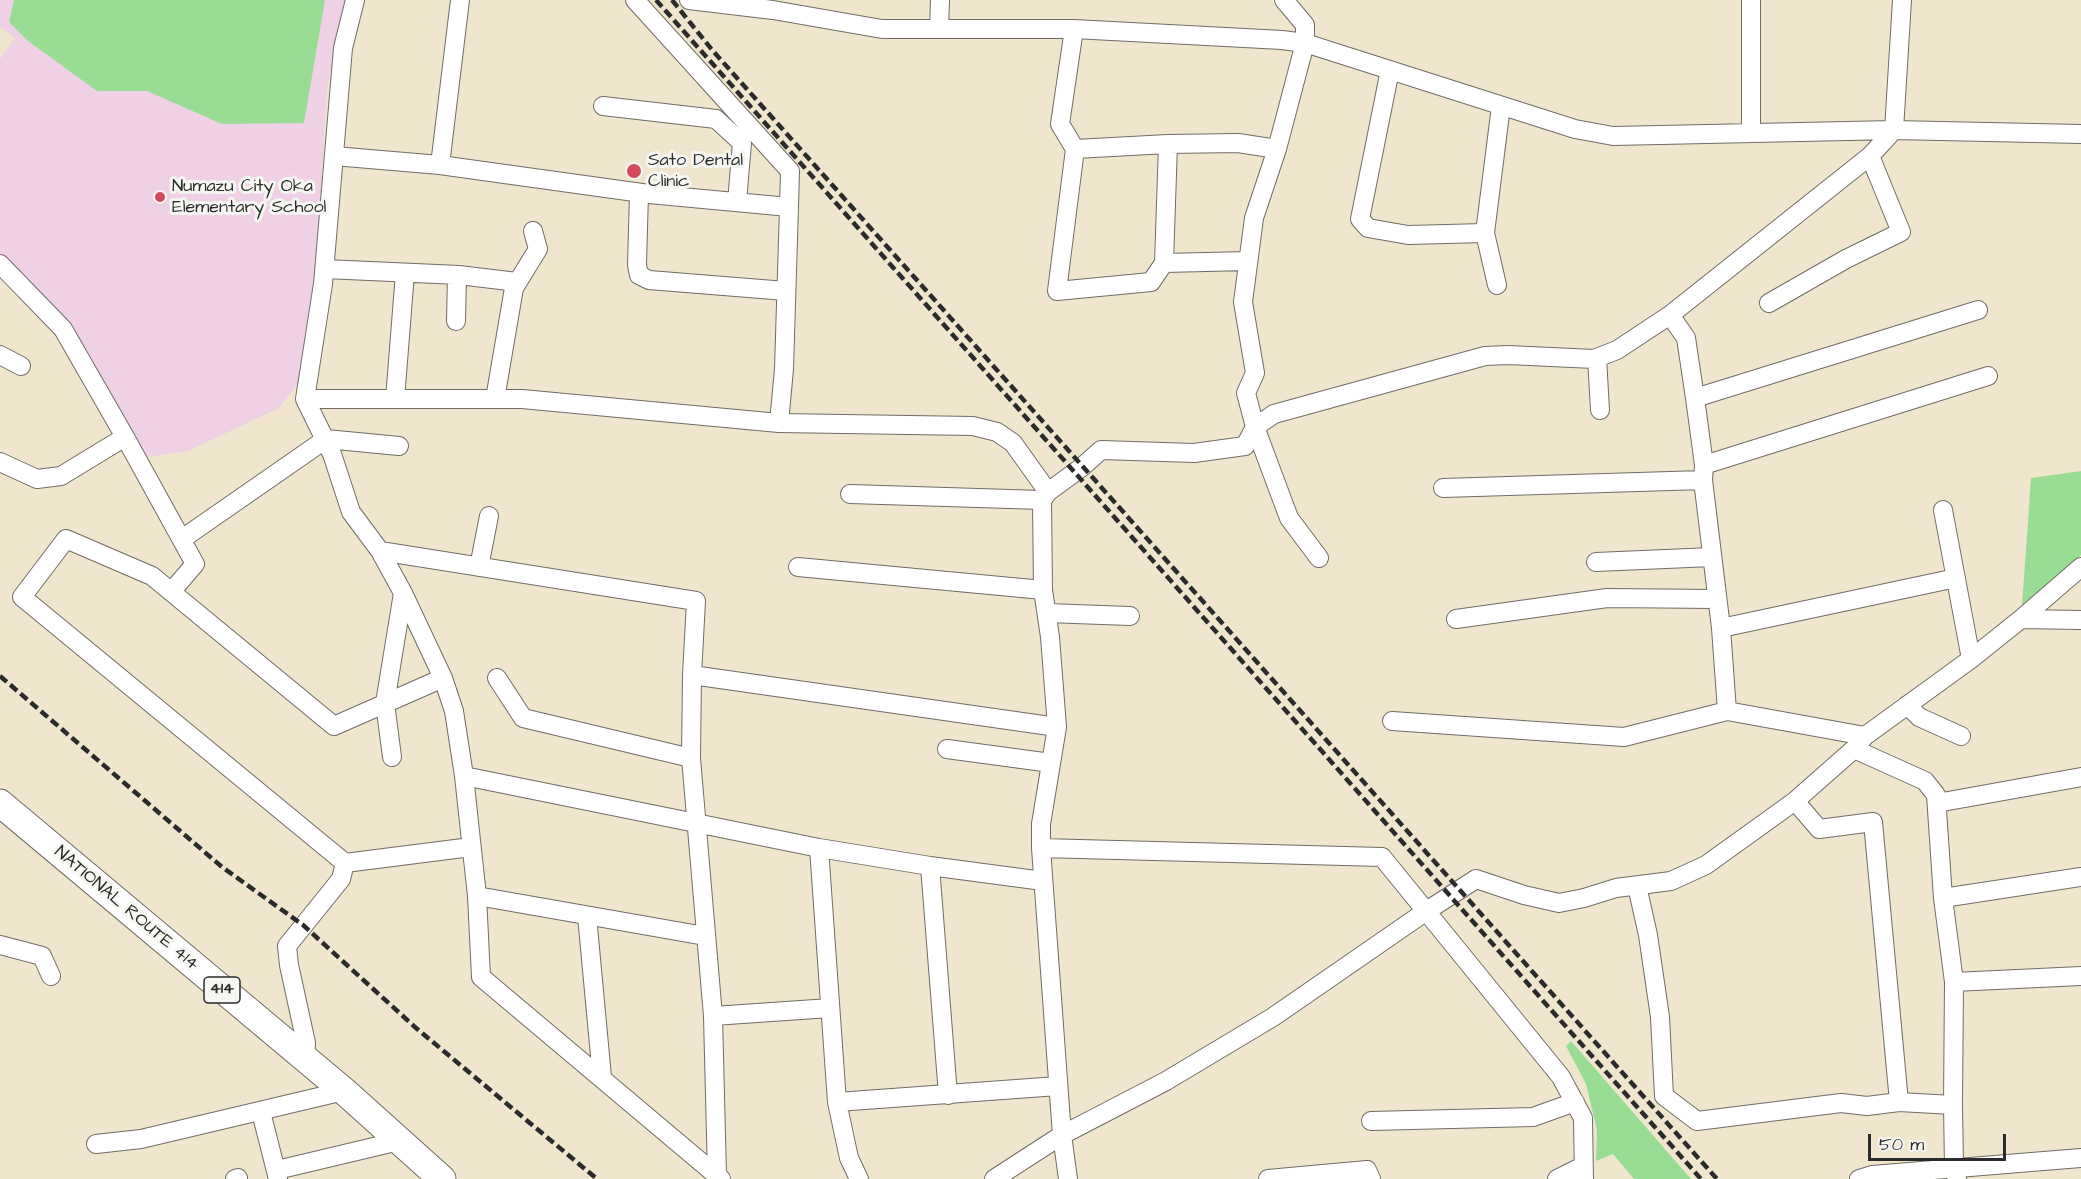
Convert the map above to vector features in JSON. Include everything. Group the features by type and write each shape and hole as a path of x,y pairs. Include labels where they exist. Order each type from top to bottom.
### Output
{"highway":[{"name":"NATIONAL ROUTE 414","path":"0,803 344,1091 442,1179"}],"street":[{"path":"355,0 343,48 325,269 305,399 326,439 351,512 380,551 403,593 442,678 454,711 464,776 477,896 481,977 719,1177"},
{"path":"440,165 460,0"},
{"path":"635,0 790,171 784,369 779,423"},
{"path":"689,0 773,5 882,29 1074,29 1305,43 1575,129 1613,136 1894,130 2081,134"},
{"path":"939,29 940,0"},
{"path":"1284,0 1305,26 1305,43 1277,149 1254,218 1243,302 1255,374 1246,393 1255,427 1289,518 1318,558"},
{"path":"1751,0 1751,133"},
{"path":"850,494 1045,496 1101,450 1194,453 1245,446 1255,427 1274,414 1485,356 1596,358 1617,350 1670,315 1870,156 1894,130 1902,0"},
{"path":"1074,29 1060,124 1075,149 1057,291 1151,282 1164,262 1168,144"},
{"path":"1390,70 1360,219 1368,228 1408,235 1485,233"},
{"path":"603,106 716,119 742,143 737,202"},
{"path":"1497,285 1485,233 1501,106"},
{"path":"1075,149 1238,143 1277,149"},
{"path":"334,156 440,165 639,193 789,207"},
{"path":"1770,303 1846,259 1901,232 1870,156"},
{"path":"639,193 637,265 639,274 649,280 786,291"},
{"path":"495,399 514,288 538,249 533,231"},
{"path":"1164,262 1248,261"},
{"path":"0,264 63,329 182,539 195,564 171,592"},
{"path":"325,269 457,275 517,282"},
{"path":"395,399 405,273"},
{"path":"456,321 457,275"},
{"path":"1695,398 1978,310"},
{"path":"1670,315 1686,338 1695,398 1721,628 1727,711"},
{"path":"0,355 21,366"},
{"path":"1596,358 1600,410"},
{"path":"1443,488 1704,473 1988,376"},
{"path":"305,399 522,399 779,423 973,426 997,432 1013,443 1045,496 1043,590 1050,637 1057,727 1041,824 1041,848 1058,1086 1068,1179"},
{"path":"0,462 37,479 61,476 125,437"},
{"path":"182,539 326,439 399,446"},
{"path":"1943,510 1971,659"},
{"path":"478,567 489,516"},
{"path":"442,678 334,726 152,576 66,539 22,597 345,863 471,847"},
{"path":"380,551 696,601 691,758 713,1016 719,1177"},
{"path":"1596,562 1712,557"},
{"path":"798,567 1043,590"},
{"path":"994,1179 1062,1135 1166,1081 1273,1017 1476,879 1524,896 1559,903 1616,888 1671,881 1706,865 1795,801 1860,742 2021,620 2081,567"},
{"path":"1721,628 1956,578"},
{"path":"392,756 385,703 403,593"},
{"path":"1456,619 1607,598 1716,598"},
{"path":"1047,613 1130,616"},
{"path":"2021,620 2081,620"},
{"path":"692,675 1057,727"},
{"path":"497,678 523,718 691,758"},
{"path":"1907,705 1919,717 1961,736"},
{"path":"1392,721 1624,737 1727,711 1860,742 1925,781 1936,795 1943,898 1954,982 1953,1105 1956,1174"},
{"path":"947,749 1051,763"},
{"path":"464,776 819,848 1043,881"},
{"path":"1937,803 2081,777"},
{"path":"1795,801 1819,829 1873,822 1899,1102"},
{"path":"819,848 837,1102 849,1158 859,1179"},
{"path":"1041,848 1382,857 1561,1077 1575,1102 1583,1118 1583,1173 1557,1179"},
{"path":"305,1059 306,1043 287,946 341,879 345,863"},
{"path":"930,866 948,1095"},
{"path":"1943,898 2081,878"},
{"path":"1636,886 1648,935 1660,1017 1664,1096 1697,1121 1841,1103 1867,1106 1899,1102 1953,1105"},
{"path":"477,896 705,936"},
{"path":"587,916 602,1077"},
{"path":"0,945 42,956 51,976"},
{"path":"1954,982 2081,976"},
{"path":"713,1016 830,1008"},
{"path":"837,1102 1058,1086"},
{"path":"96,1144 141,1139 344,1091"},
{"path":"1371,1121 1533,1117 1575,1102"},
{"path":"261,1112 278,1175 399,1141"},
{"path":"1859,1179 1872,1175 2044,1171 2081,1158"},
{"path":"1268,1179 1367,1170 1371,1179"}],"shaded area":[{"name":"Numazu City Oka Elementary School","path":"0,0 348,0 326,97 319,241 310,329 302,378 279,408 188,451 139,458 59,323 0,264 0,59 15,38 0,27"}],"green space":[{"path":"14,0 325,0 304,123 222,124 147,91 97,91 28,41 9,22"},
{"path":"2081,471 2081,555 2022,606 2031,478"},
{"path":"1571,1041 1691,1179 1634,1179 1613,1154 1596,1161 1597,1130 1586,1084 1566,1046"}],"railway":[{"path":"656,0 1701,1179"},
{"path":"672,0 713,51 1717,1179"},
{"path":"0,676 222,867 303,925 416,1028 597,1179"}],"place":[{"name":"Sato Dental Clinic","path":"634,171"},
{"name":"Numazu City Oka Elementary School","path":"160,197"}]}
